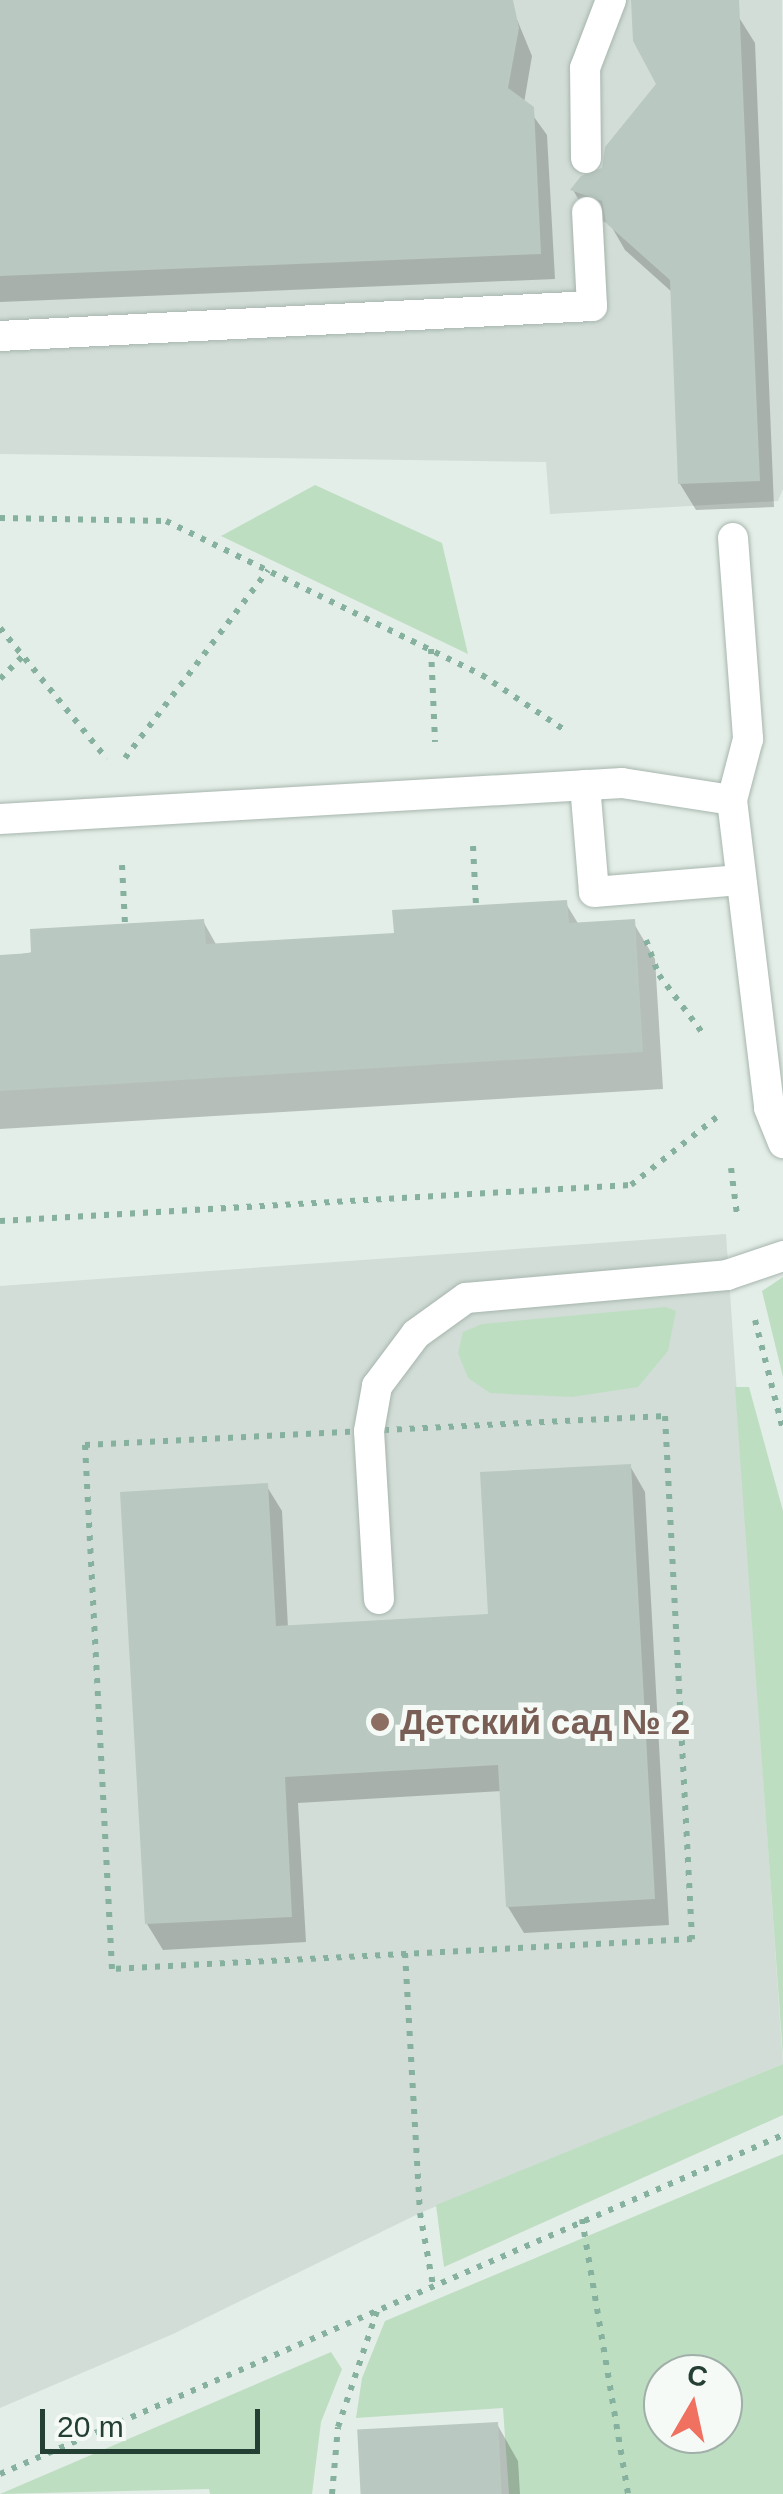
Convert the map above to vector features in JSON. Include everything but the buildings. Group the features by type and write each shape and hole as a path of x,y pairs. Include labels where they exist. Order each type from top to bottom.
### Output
{"lane":[{"path":"586,158 585,68 611,0"},
{"path":"0,336 592,306 587,212"},
{"path":"734,538 748,739 732,800 769,1108 783,1142"},
{"path":"0,819 622,784 732,800"},
{"path":"586,785 594,892 742,880"},
{"path":"380,1599 370,1431 377,1386 416,1334 466,1298 750,1270 783,1256"}],"path":[{"path":"0,518 166,521 430,648 551,716 622,784"},
{"path":"0,628 116,769 268,570"},
{"path":"430,648 437,795"},
{"path":"0,679 23,656"},
{"path":"639,889 644,933 659,975 713,1048"},
{"path":"718,1098 723,1132"},
{"path":"0,1221 631,1186 719,1115 769,1108"},
{"path":"727,1149 739,1244 750,1270 754,1315 783,1430"},
{"path":"665,1416 692,1939 406,1953 112,1968 85,1445 665,1416"},
{"path":"406,1953 420,2213 433,2285"},
{"path":"0,2474 582,2219 783,2136"},
{"path":"582,2219 628,2494"},
{"path":"332,2494 338,2427 377,2310"}],"shaded area":[{"path":"0,0 782,0 783,489 778,501 550,514 546,462 0,454"},
{"name":"Детский сад № 2","path":"726,1234 783,2064 420,2213 173,2334 0,2408 0,1286"}],"green space":[{"path":"315,485 442,543 468,654 221,536"},
{"path":"783,1277 783,1377 762,1291"},
{"path":"666,1307 676,1311 668,1351 638,1387 572,1397 490,1393 468,1378 458,1353 463,1332 482,1324"},
{"path":"735,1387 749,1387 783,1511 783,2057"},
{"path":"783,2064 783,2115 444,2267 436,2205"},
{"path":"783,2154 783,2494 509,2494 503,2408 356,2418 362,2378 385,2321"},
{"path":"331,2352 342,2369 321,2422 312,2494 210,2494 209,2489 0,2494"}],"place":[{"name":"Детский сад № 2","path":"380,1722"}]}
